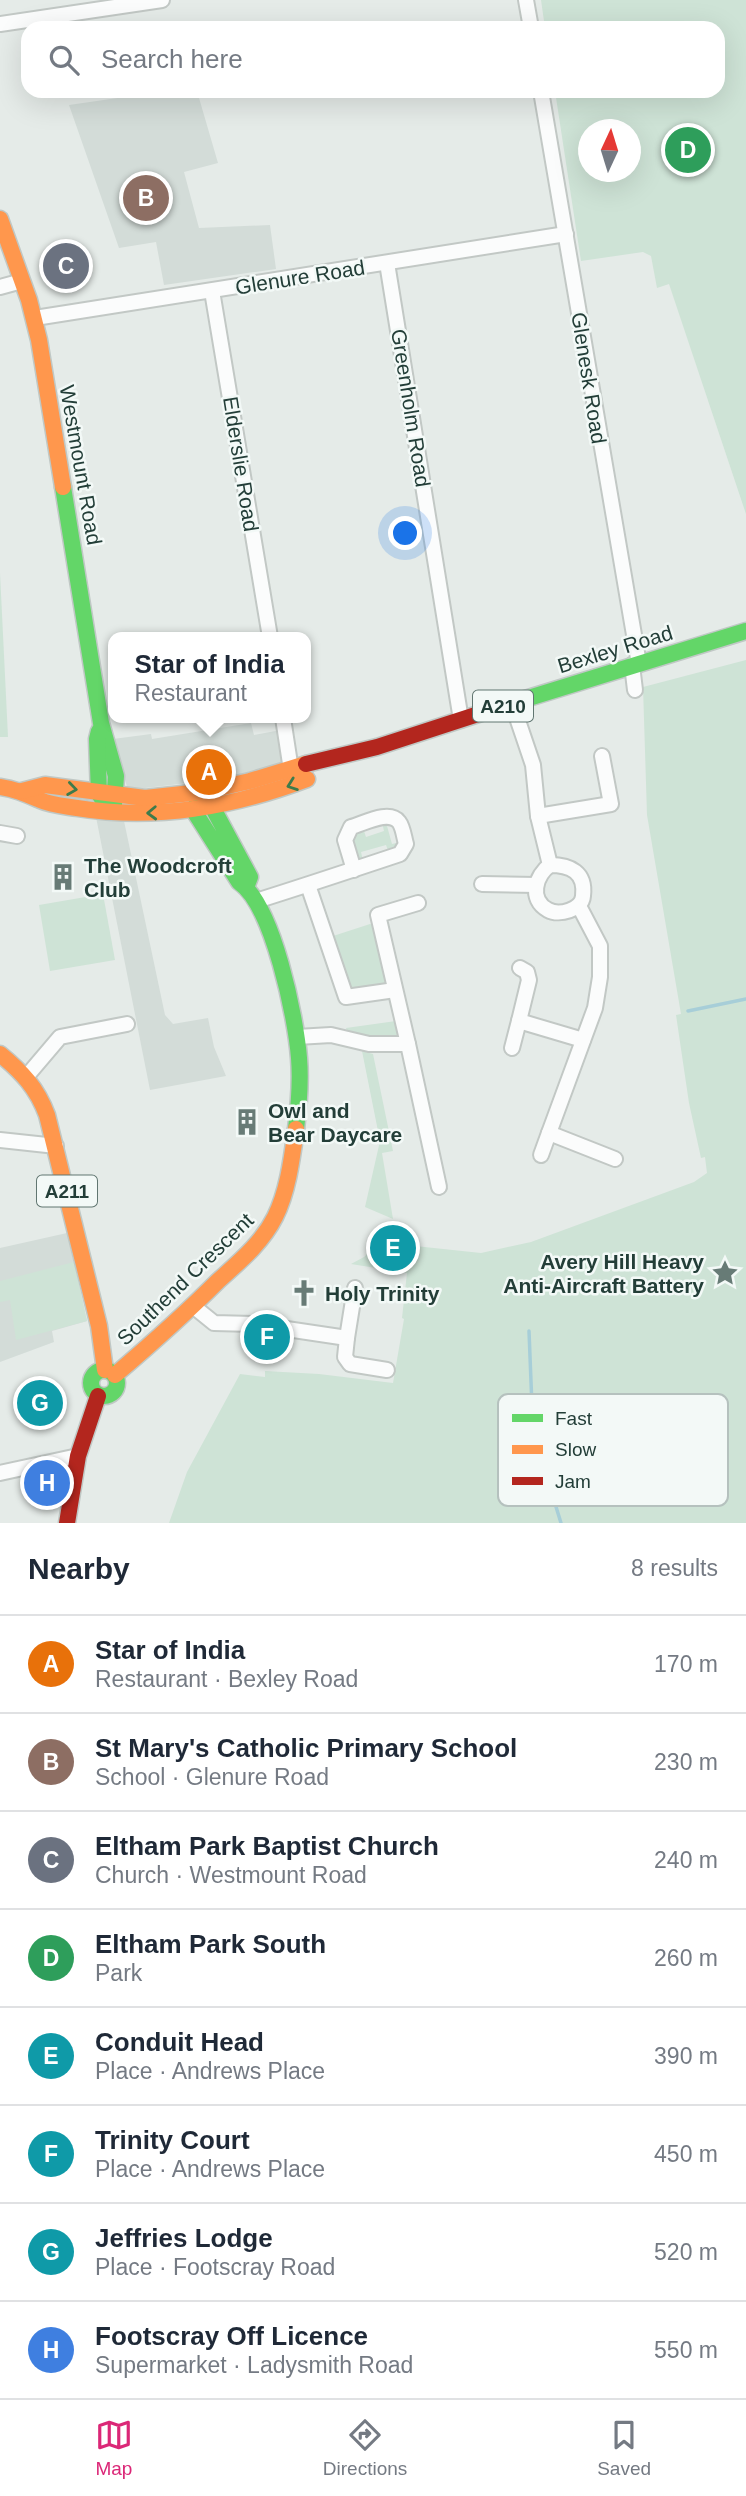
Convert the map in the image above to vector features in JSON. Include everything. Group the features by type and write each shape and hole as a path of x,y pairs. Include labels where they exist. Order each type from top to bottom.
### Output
{"main road":[{"name":"Westmount Road","path":"0,219 35,318 101,723 108,738 118,796"},
{"name":"Bexley Road","path":"201,792 240,784 337,755 377,747 746,631"},
{"name":"Westmount Road","path":"99,794 97,739 101,723"},
{"name":"Bexley Road","path":"111,812 155,814 194,811 249,800 300,782 377,747"},
{"name":"A210","path":"22,791 45,785 145,798 201,792"},
{"name":"A210","path":"0,787 22,791 42,802 111,812"},
{"path":"194,811 201,792"},
{"name":"Southend Crescent","path":"201,792 213,808 250,877 247,885"},
{"path":"99,794 111,812"},
{"path":"111,812 118,796"},
{"name":"Southend Crescent","path":"78,1456 98,1396 92,1389 91,1380 96,1373 110,1373 193,1306 263,1236 279,1209 288,1178 301,1099 297,1037 284,979 256,901 247,885 239,881 194,811"},
{"name":"A211","path":"0,1054 38,1091 56,1146 110,1373"},
{"name":"A211","path":"67,1523 78,1456"}],"street":[{"path":"0,24 162,0"},
{"path":"526,0 530,21"},
{"name":"Glenesk Road","path":"542,98 635,664 635,690"},
{"name":"Glenure Road","path":"35,318 566,234"},
{"name":"Greenholm Road","path":"387,263 461,720"},
{"path":"0,287 22,281"},
{"name":"Elderslie Road","path":"212,291 269,632"},
{"path":"512,703 533,765 538,817 550,865"},
{"path":"284,723 291,770"},
{"path":"538,817 611,804 603,756"},
{"path":"256,901 354,870 400,854 406,844 400,822 386,816 351,827 345,839 354,870"},
{"path":"0,833 17,836"},
{"path":"550,865 568,866 579,876 584,890 583,901 579,906 565,912 548,910 537,898 536,885 542,871 550,865"},
{"path":"482,884 536,885"},
{"path":"308,885 346,997 396,990"},
{"path":"418,903 378,915 439,1187"},
{"path":"541,1155 595,1008 600,977 600,946 579,906"},
{"path":"512,1048 529,980 527,972 520,968"},
{"path":"519,1021 583,1040"},
{"path":"26,1077 60,1037 127,1024"},
{"path":"297,1037 331,1035 369,1044 408,1044"},
{"path":"548,1133 615,1159"},
{"path":"0,1140 56,1146"},
{"path":"355,1288 345,1357 350,1364 387,1370"},
{"path":"193,1306 214,1323 253,1324 347,1338"},
{"path":"0,1472 78,1456"}],"shaded area":[{"path":"118,98 199,98 218,163 184,172 199,228 270,225 276,269 164,285 156,242 119,248 69,105"},
{"path":"251,723 254,735 281,730 287,765 249,776 128,790 113,739 151,734 152,739"},
{"path":"96,817 124,821 165,1015 173,1024 208,1018 214,1047 226,1076 150,1090"},
{"path":"67,1233 87,1321 52,1331 54,1342 0,1362 0,1248"}],"green space":[{"path":"541,0 746,0 746,514 669,284 657,288 651,256 643,252 581,261 556,98 725,98 725,21 544,21"},
{"path":"0,573 8,737 0,737"},
{"path":"746,660 746,1523 169,1523 187,1472 240,1374 265,1377 265,1371 319,1374 393,1383 404,1319 407,1273 351,1264 364,1257 392,1233 397,1240 415,1246 481,1253 531,1242 694,1182 707,1173 689,1103 676,1015 681,1014 647,815 643,687"},
{"path":"382,822 394,824 387,826 392,844 401,842 400,848 389,853 386,845 361,852 363,861 358,859 350,835 363,828 366,837 384,831"},
{"path":"103,894 115,960 50,971 39,905"},
{"path":"374,925 387,983 385,987 353,989 345,985 330,937"},
{"path":"396,1021 398,1032 395,1039 363,1037 347,1031 346,1028"},
{"path":"362,1051 373,1054 393,1151 382,1153 393,1219 365,1207 380,1141"},
{"path":"74,1262 87,1321 16,1340 10,1300 0,1302 0,1281"}],"waterway":[{"path":"688,1011 746,999"},
{"path":"529,1331 531,1394"},
{"path":"556,1506 561,1523"}],"traffic: fast":[{"path":"63,487 101,723 116,776 114,805"},
{"path":"509,704 746,631"},
{"path":"99,731 99,794 105,803"},
{"path":"247,885 250,877 208,799 201,792 194,811 262,914 281,964 299,1058 296,1129"},
{"path":"104,1370 113,1374 117,1383 113,1392 104,1396 95,1392 91,1383 95,1374 104,1370"}],"traffic: slow":[{"path":"0,219 29,300 39,340 63,487"},
{"path":"22,791 45,785 145,798 201,792 306,764"},
{"path":"0,787 58,805 136,813 223,804 307,779"},
{"path":"0,1054 28,1081 47,1115 99,1326 105,1370"},
{"path":"115,1375 242,1259 264,1235 283,1196 296,1129"}],"traffic: jam":[{"path":"306,764 377,747 509,704"},
{"path":"67,1523 78,1456 98,1396"}],"place":[{"name":"Eltham Park South","path":"688,150"},
{"name":"St Mary's Catholic Primary School","path":"146,198"},
{"name":"Eltham Park Baptist Church","path":"66,266"},
{"name":"Star of India","path":"209,772"},
{"name":"The Woodcroft Club","path":"63,877"},
{"name":"Owl and Bear Daycare","path":"247,1122"},
{"name":"Conduit Head","path":"393,1248"},
{"name":"Avery Hill Heavy Anti-Aircraft Battery","path":"725,1273"},
{"name":"Holy Trinity","path":"304,1293"},
{"name":"Trinity Court","path":"267,1337"},
{"name":"Jeffries Lodge","path":"40,1403"},
{"name":"Footscray Off Licence","path":"47,1483"}]}
